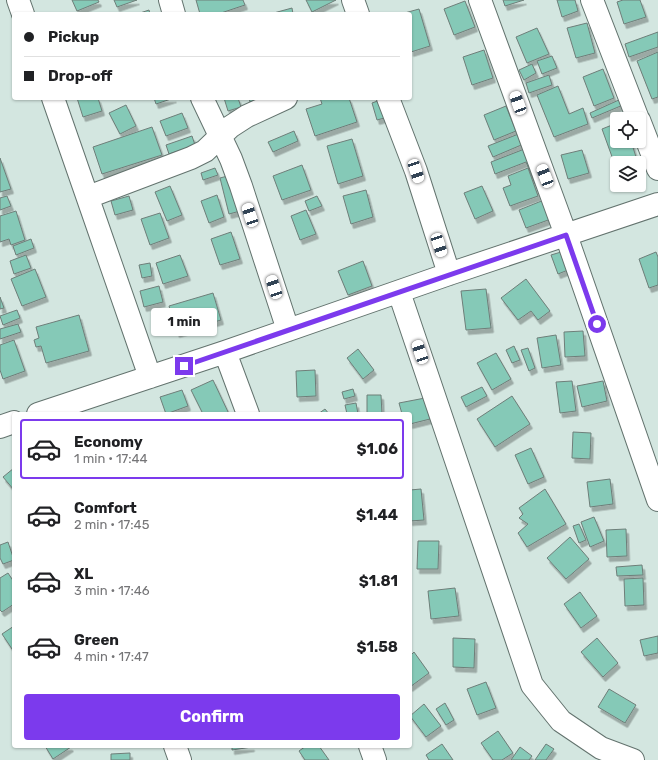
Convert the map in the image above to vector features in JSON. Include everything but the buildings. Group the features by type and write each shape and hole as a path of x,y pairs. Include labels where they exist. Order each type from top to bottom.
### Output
{"street":[{"path":"18,0 22,12"},
{"path":"170,0 173,12"},
{"path":"353,0 357,12"},
{"path":"480,0 566,235 658,500"},
{"path":"592,0 636,112"},
{"path":"54,100 150,377"},
{"path":"203,100 231,159 241,186 288,330"},
{"path":"88,197 191,158 205,151 230,127 248,116 282,100"},
{"path":"389,100 416,171 449,274"},
{"path":"646,138 658,169"},
{"path":"53,412 449,274 658,204"},
{"path":"399,292 532,685 561,721 601,748 633,760"},
{"path":"225,352 247,412"},
{"path":"0,427 12,423"},
{"path":"176,748 180,760"},
{"path":"371,748 375,760"}],"route":[{"path":"184,366 566,235 597,324"}]}
